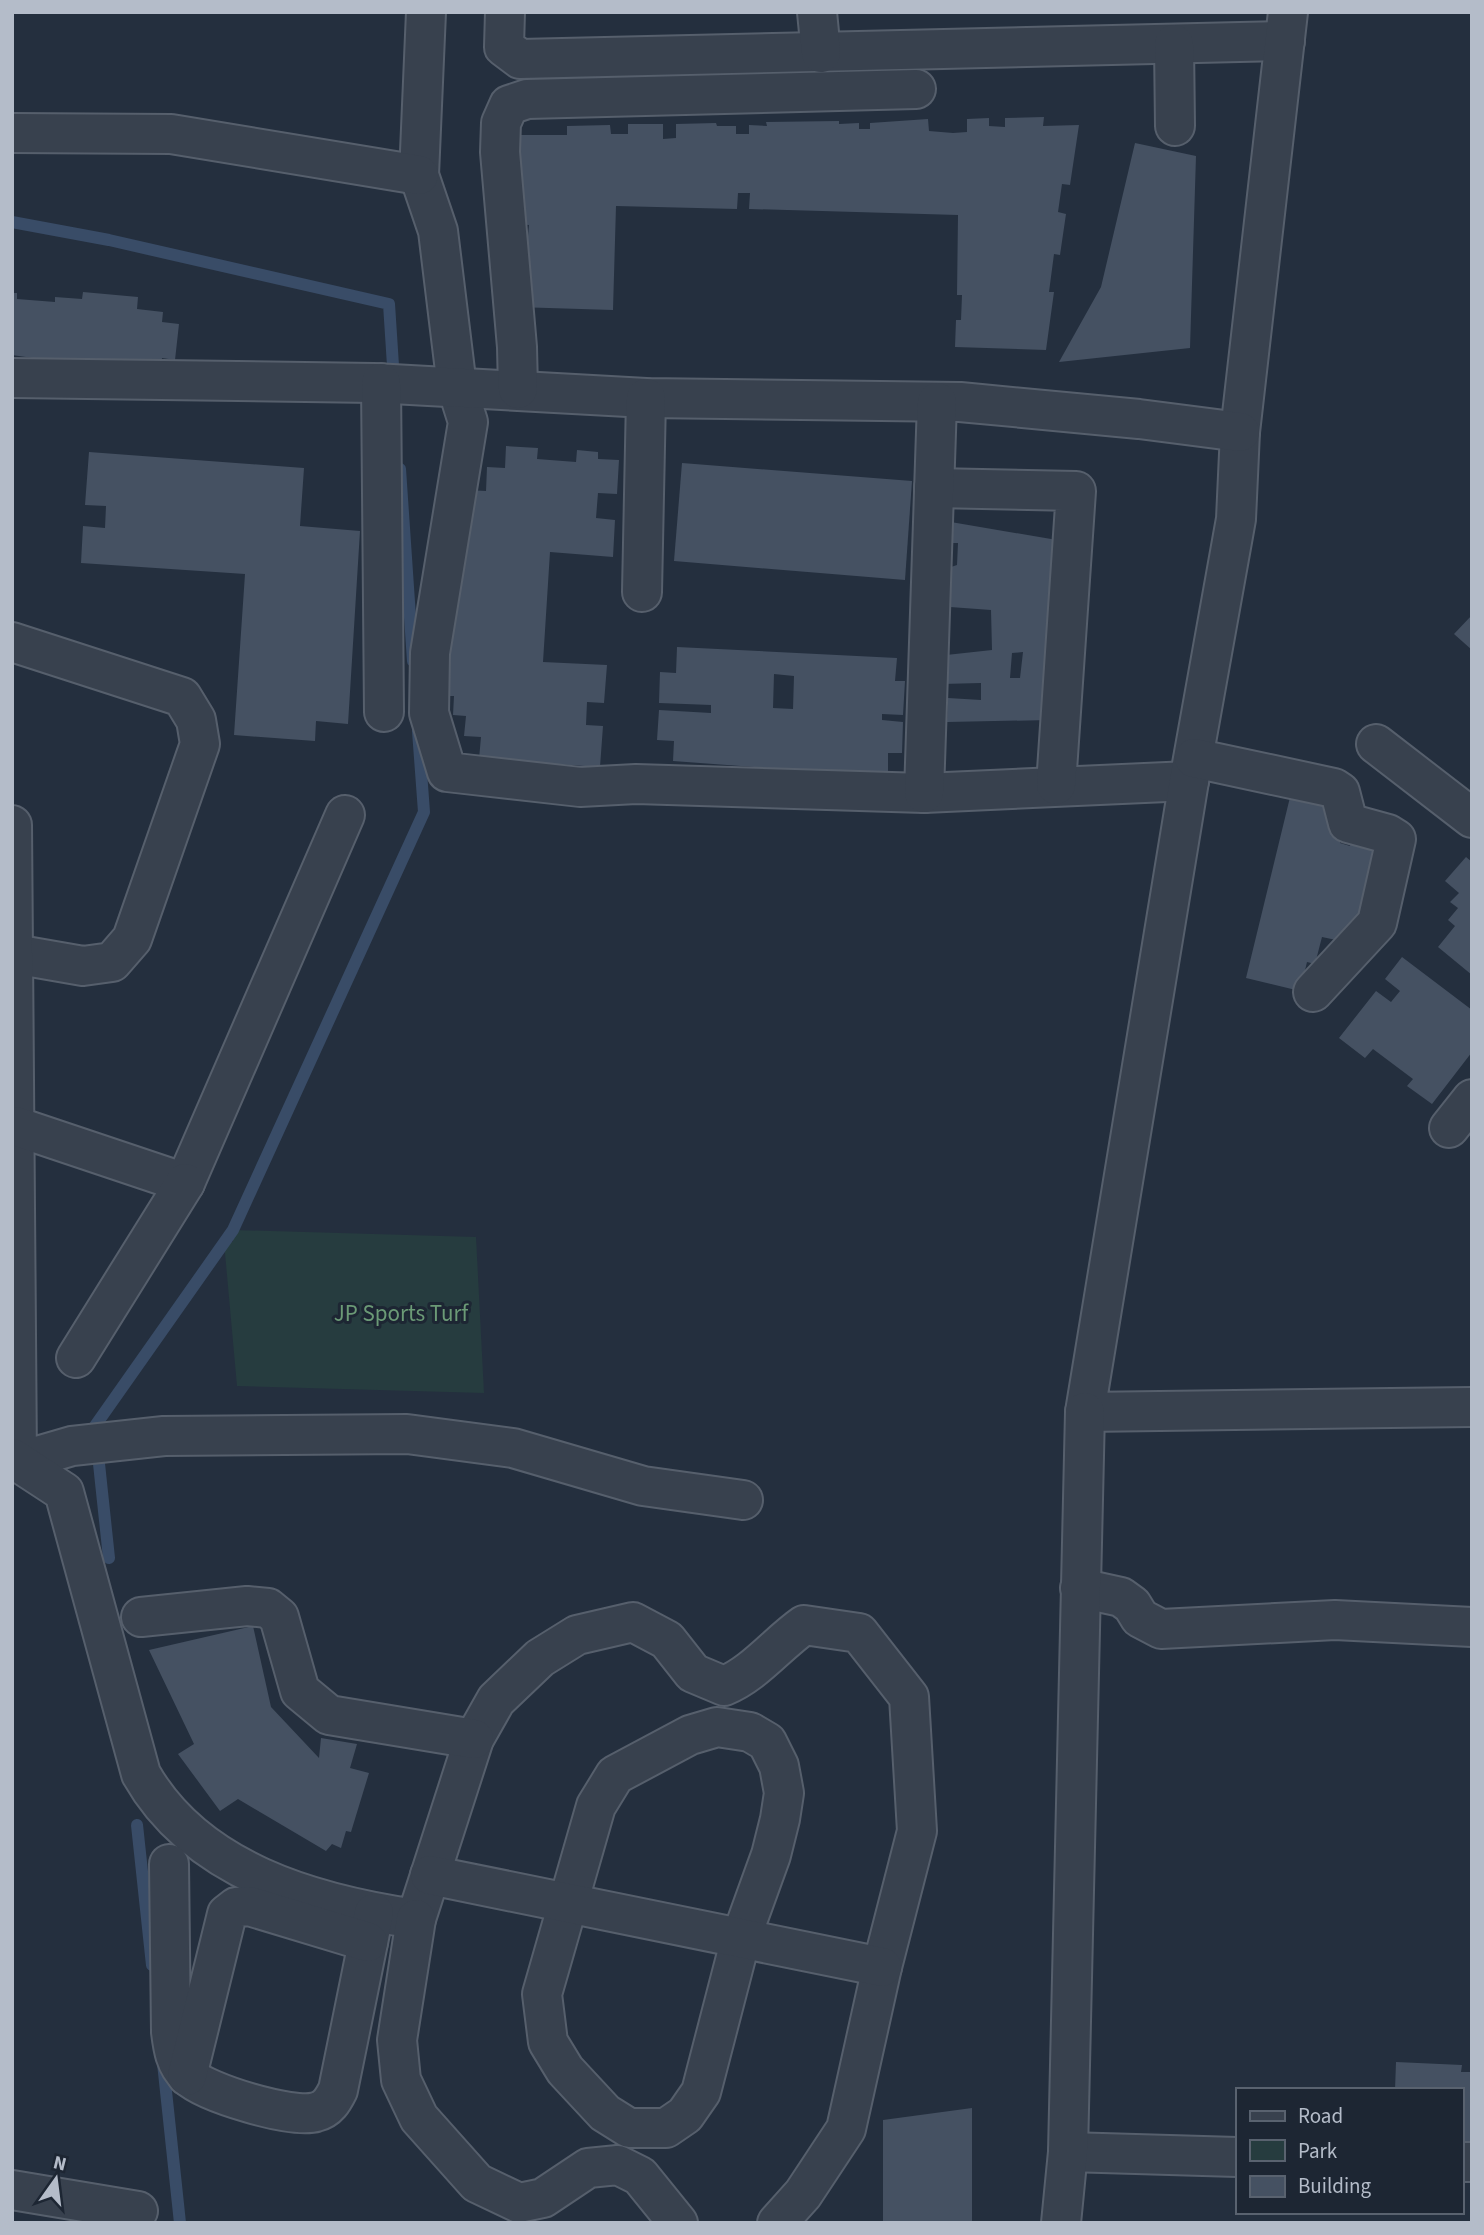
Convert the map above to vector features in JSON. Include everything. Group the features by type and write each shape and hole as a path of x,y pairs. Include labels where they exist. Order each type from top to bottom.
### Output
{"street":[{"path":"426,12 419,175 438,231 457,387 468,422 430,653 429,713 447,772 580,787 636,784 924,793 1056,785 1191,769 1334,788 1340,792 1348,823 1388,834 1396,839 1377,923 1312,992"},
{"path":"505,12 504,47 520,59 1174,44 1287,27 1240,432 1236,519 1191,769 1085,1412 1068,2152 1061,2223"},
{"path":"817,12 821,53"},
{"path":"1174,44 1175,126"},
{"path":"518,389 517,347 500,152 502,123 509,105 527,99 916,89"},
{"path":"12,133 171,134 419,175"},
{"path":"12,378 387,383 646,398 937,402 1125,417 1240,432"},
{"path":"384,712 387,383"},
{"path":"642,592 646,398"},
{"path":"924,793 937,402"},
{"path":"934,488 1076,491 1056,785"},
{"path":"12,642 182,697 196,720 200,744 132,939 112,962 83,966 14,954"},
{"path":"1376,744 1472,818"},
{"path":"76,1357 185,1183 345,815"},
{"path":"12,825 15,1460"},
{"path":"1449,1128 1472,1099"},
{"path":"15,1126 185,1183"},
{"path":"1085,1412 1472,1407"},
{"path":"15,1460 72,1446 129,1439 407,1434 513,1448 643,1486 743,1500"},
{"path":"15,1460 65,1492 141,1774 153,1794 168,1811 225,1860 371,1927"},
{"path":"1080,1588 1121,1597 1132,1605 1140,1618 1160,1629 1335,1620 1472,1627"},
{"path":"141,1617 247,1606 268,1608 279,1617 300,1691 329,1716 474,1739"},
{"path":"678,2223 640,2176 618,2165 587,2168 543,2199 519,2203 477,2183 418,2118 401,2080 397,2040 416,1919 474,1739 496,1700 540,1658 578,1635 633,1622 667,1640 693,1673 724,1686 742,1679 778,1643 804,1625 859,1633 909,1697 916,1831 846,2129 803,2194 777,2223"},
{"path":"717,1727 724,1686"},
{"path":"717,1727 750,1731 767,1742 779,1766 784,1793 771,1855 741,1938 701,2092 685,2115 666,2127 629,2127 605,2113 565,2070 548,2042 542,1994 567,1905 596,1805 615,1775 690,1735 717,1727"},
{"path":"169,1864 171,2032 174,2055 187,2076 203,2088 297,2114 318,2112 332,2103 338,2090 371,1927"},
{"path":"430,1875 882,1967"},
{"path":"187,2076 227,1914 236,1907 248,1906 371,1927 416,1919"},
{"path":"618,2165 629,2127"},
{"path":"1068,2152 1236,2157"},
{"path":"12,2190 138,2211"}],"green space":[{"name":"JP Sports Turf","path":"233,1230 476,1237 484,1393 237,1386 224,1242 233,1242"}],"building":[{"path":"1044,117 1043,126 1079,125 1070,185 1062,184 1058,212 1066,214 1060,255 1054,254 1049,292 1054,292 1046,350 955,347 956,320 961,320 962,295 957,295 958,215 749,209 750,193 738,193 737,209 616,206 613,310 516,307 519,236 528,236 529,225 519,224 521,135 567,135 567,126 610,125 611,134 628,134 628,124 663,124 663,139 676,138 676,124 716,123 717,126 736,126 736,134 749,134 749,125 767,126 766,122 839,121 839,124 859,123 859,129 870,129 870,123 928,119 929,131 953,133 967,132 967,119 989,118 989,126 1005,127 1005,118"},
{"path":"1135,143 1196,156 1190,348 1059,362 1101,287"},
{"path":"83,292 138,297 137,309 163,312 162,322 179,324 175,360 162,358 161,370 136,373 12,355 12,293 17,293 17,299 55,302 55,297 82,299"},
{"path":"506,446 538,448 537,459 576,462 577,450 598,452 598,459 619,460 617,494 598,493 596,518 615,520 613,557 550,552 543,662 607,665 604,703 587,702 586,725 603,726 600,767 479,759 481,737 464,736 466,716 453,715 454,696 445,696 457,511 467,490 486,491 487,467 505,468"},
{"path":"89,452 304,468 300,526 360,531 348,724 316,721 315,741 234,735 245,574 81,563 83,526 105,528 106,506 85,505"},
{"path":"682,463 912,481 905,580 674,561"},
{"path":"945,521 1057,540 1051,567 1050,720 947,722 948,698 981,700 981,683 942,684 937,656 992,650 991,610 950,607 948,568 957,565 958,543 944,543","holes":["1023,652 1020,678 1010,678 1012,653"]},
{"path":"1472,615 1472,650 1454,634"},
{"path":"677,647 897,658 895,681 905,681 903,715 882,714 882,720 903,722 902,753 888,753 888,777 673,761 674,741 657,740 659,710 711,713 711,705 659,703 660,672 676,673","holes":["774,674 794,676 793,709 773,708"]},
{"path":"1306,786 1344,822 1340,843 1350,846 1352,836 1390,845 1355,944 1322,937 1315,964 1307,962 1300,991 1246,978 1292,789"},
{"path":"1466,857 1472,862 1472,975 1438,947 1455,926 1448,920 1458,908 1450,902 1459,893 1445,881"},
{"path":"1402,957 1472,1010 1472,1052 1432,1104 1407,1086 1413,1079 1373,1049 1365,1058 1339,1038 1376,991 1391,1002 1400,991 1385,979"},
{"path":"253,1626 271,1707 319,1758 321,1738 357,1744 350,1768 369,1773 351,1832 346,1831 341,1848 332,1844 326,1851 238,1799 220,1811 178,1754 194,1744 149,1650"},
{"path":"1396,2062 1462,2065 1461,2072 1472,2072 1472,2146 1463,2145 1463,2088 1395,2088"},
{"path":"972,2108 972,2223 883,2223 883,2120"}],"waterway":[{"path":"12,222 109,240 389,304 394,381"},
{"path":"400,469 413,661"},
{"path":"109,1558 95,1426 233,1230 424,812 418,731"},
{"path":"137,1825 152,1965"},
{"path":"163,2063 180,2223"}]}
